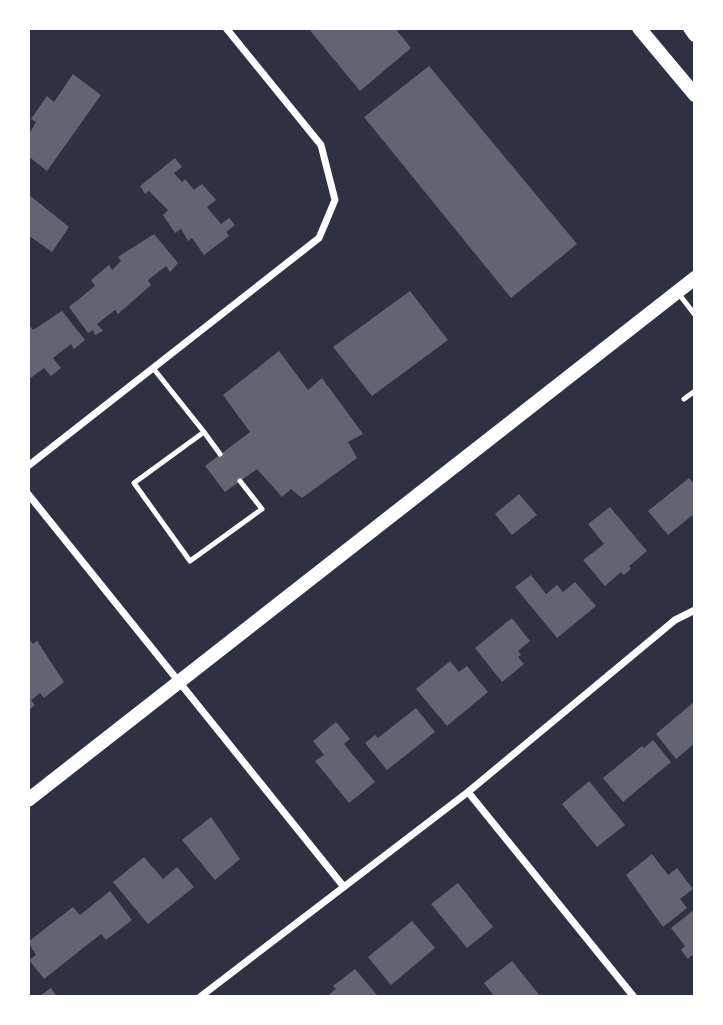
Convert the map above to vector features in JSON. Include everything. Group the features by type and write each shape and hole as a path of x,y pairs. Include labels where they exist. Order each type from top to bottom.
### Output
{"main road":[{"path":"639,28 695,95"},
{"path":"690,28 695,35"},
{"path":"28,800 695,278"}],"street":[{"path":"28,466 319,238 335,200 321,145 226,28"},
{"path":"28,494 344,887"},
{"path":"200,997 468,792 674,620 695,610"},
{"path":"468,792 634,997"}],"lane":[{"path":"677,292 695,315"},
{"path":"153,368 220,454"},
{"path":"684,399 695,391"},
{"path":"204,432 134,483 190,561 262,509 240,481"}],"building":[{"path":"308,28 395,28 411,48 360,91"},
{"path":"429,66 577,244 511,298 364,117"},
{"path":"73,74 101,95 47,171 28,156 28,136 36,122 31,119 47,96 54,102"},
{"path":"175,158 182,167 174,173 182,182 185,179 194,190 202,184 216,200 207,207 221,224 229,218 235,225 226,232 229,236 204,255 192,238 188,241 181,229 175,233 163,215 168,210 149,191 145,194 140,186"},
{"path":"28,194 69,227 52,252 28,235"},
{"path":"154,234 178,263 170,272 166,266 148,280 151,285 118,314 115,310 97,324 103,331 95,335 93,330 88,333 69,307 95,286 91,280 109,265 112,270 121,261 118,257"},
{"path":"410,291 448,340 372,396 333,347"},
{"path":"62,311 85,340 74,349 71,344 53,358 61,368 51,376 44,368 28,380 28,323 33,330"},
{"path":"279,351 308,390 322,378 363,434 348,442 357,458 302,498 291,489 282,497 257,469 225,492 205,466 250,432 223,395"},
{"path":"689,478 695,485 695,513 668,535 648,511"},
{"path":"519,494 537,515 512,535 495,514"},
{"path":"610,507 647,551 629,566 631,569 624,575 621,572 605,586 583,560 604,544 588,524"},
{"path":"531,575 546,594 557,585 563,592 575,582 596,606 557,638 515,587"},
{"path":"512,618 530,641 518,651 521,655 518,657 524,664 502,682 475,648"},
{"path":"28,638 33,644 37,641 64,682 44,698 40,693 31,700 35,705 28,711"},
{"path":"450,661 459,672 467,666 488,692 447,726 416,689"},
{"path":"695,701 695,743 676,759 656,734"},
{"path":"416,708 435,732 387,770 365,743 375,735 378,738"},
{"path":"336,722 350,739 344,744 375,782 349,803 315,761 324,755 313,741"},
{"path":"653,740 671,762 623,802 603,778"},
{"path":"589,781 625,825 597,847 562,804"},
{"path":"211,817 240,859 215,880 182,840"},
{"path":"652,854 668,875 677,868 693,889 680,899 687,908 663,927 626,875"},
{"path":"144,857 163,879 177,867 194,887 148,924 113,882"},
{"path":"458,883 493,927 467,948 431,904"},
{"path":"110,891 132,920 106,940 101,934 44,979 29,960 36,955 28,942 73,907 80,915"},
{"path":"695,909 695,959 692,955 688,959 681,950 685,946 671,928"},
{"path":"412,921 435,948 391,985 368,957"},
{"path":"512,961 541,997 495,997 484,983"},
{"path":"355,969 377,995 326,997 336,989 333,986"},
{"path":"51,988 57,997 38,997"}]}
